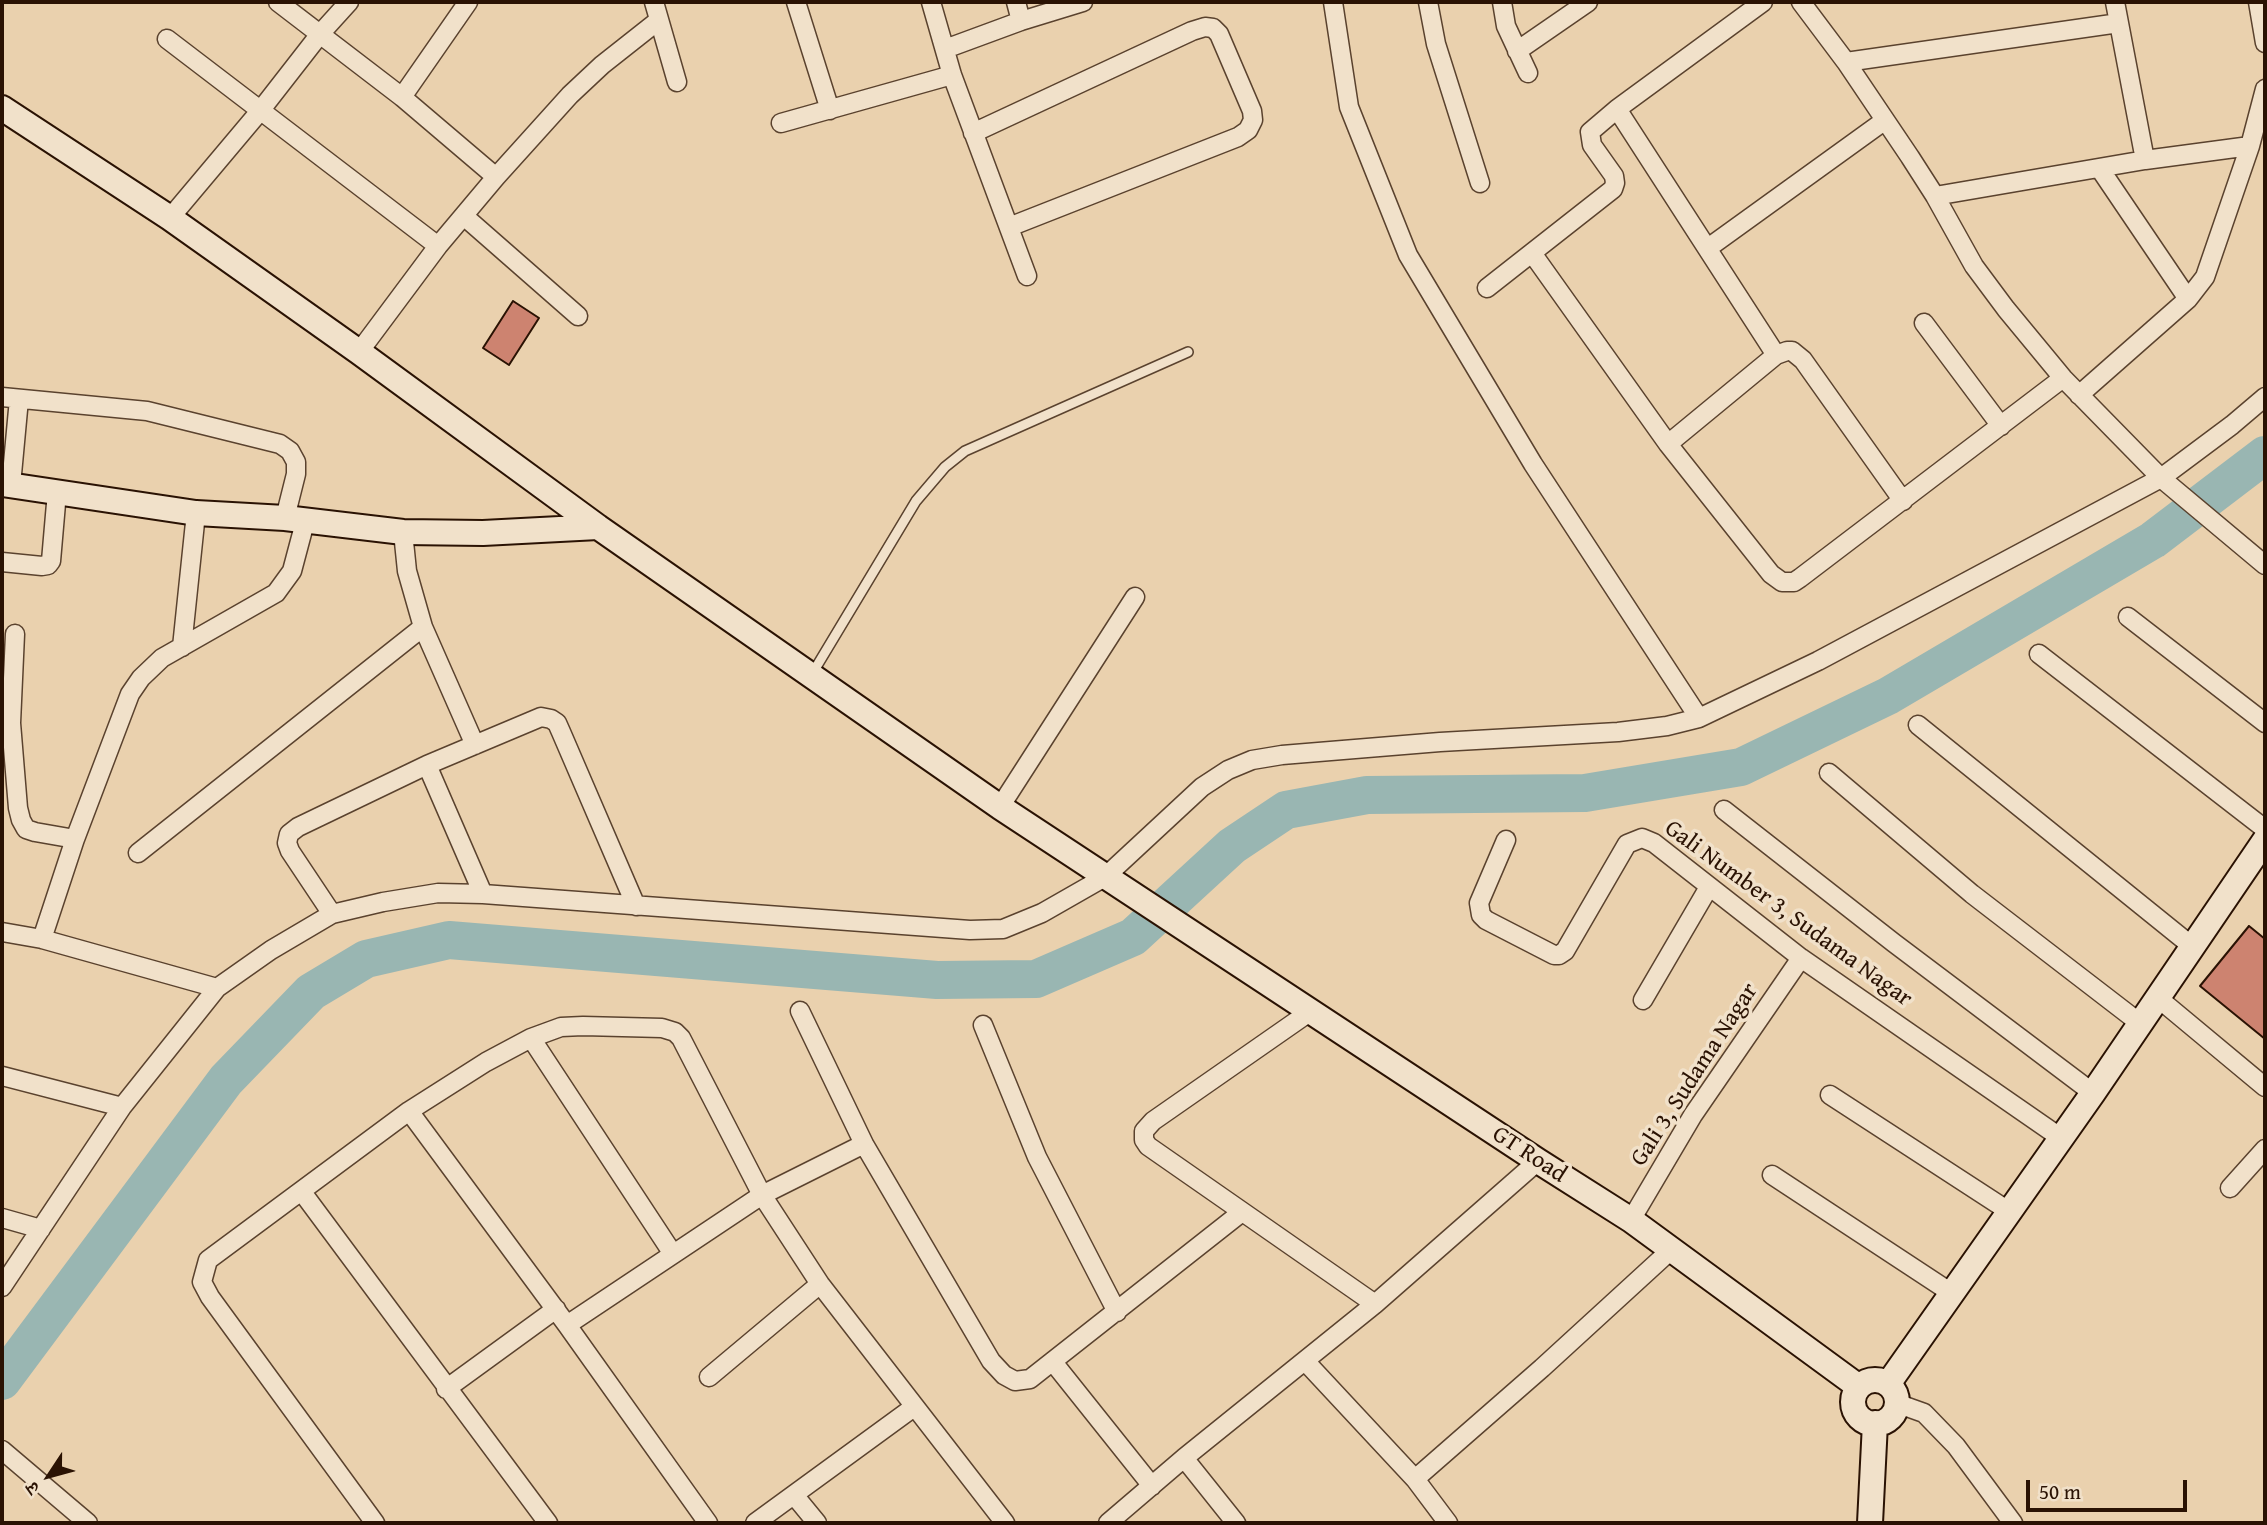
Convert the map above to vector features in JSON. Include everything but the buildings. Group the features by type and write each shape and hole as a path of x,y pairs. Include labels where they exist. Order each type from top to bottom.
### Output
{"main road":[{"name":"GT Road","path":"2,108 170,218 598,527 1000,807 1631,1220 1858,1387"},
{"path":"6,485 196,513 403,532 483,533 598,527"},
{"path":"1892,1394 1874,1380 1867,1381 1858,1387 1853,1397 1854,1410 1864,1421 1875,1423 1885,1421 1891,1416 1892,1394 1953,1294 2094,1093 2265,841"},
{"path":"1870,1523 1875,1423"}],"street":[{"path":"278,2 402,97 496,177"},
{"path":"170,218 349,2"},
{"path":"402,97 468,2"},
{"path":"654,2 677,82"},
{"path":"796,2 830,110"},
{"path":"931,2 952,75 1027,276"},
{"path":"1016,2 1021,21"},
{"path":"945,49 1083,2"},
{"path":"1333,2 1349,107 1408,256 1533,464 1699,718"},
{"path":"1428,2 1436,44 1479,183"},
{"path":"1502,2 1506,26 1528,73"},
{"path":"1517,51 1588,2"},
{"path":"1487,288 1613,189 1614,176 1592,145 1590,132 1617,109 1763,2"},
{"path":"1801,2 1846,62 1935,196 1974,266 2063,378 2161,478 2260,560 2265,540"},
{"path":"2115,2 2145,160"},
{"path":"2258,2 2265,43"},
{"path":"359,352 438,246 496,177 584,80 659,20"},
{"path":"1846,62 2119,23"},
{"path":"973,133 1205,27 1213,28 1219,34 1252,111 1253,120 1248,130 1238,137 1009,227"},
{"path":"167,39 438,246"},
{"path":"781,123 952,75"},
{"path":"2079,394 2188,299 2204,277 2250,146 2265,89"},
{"path":"1617,109 1776,355"},
{"path":"1708,248 1884,121"},
{"path":"1935,196 2145,160 2250,146"},
{"path":"2100,169 2188,299"},
{"path":"465,217 578,316"},
{"path":"1532,253 1668,444 1771,574 1782,582 1800,579 2063,378"},
{"path":"1924,323 2001,426"},
{"path":"1668,444 1776,355 1792,351 1803,360 1903,501"},
{"path":"2,1287 122,1107 216,988 271,950 332,915 383,902 438,893 483,894 970,930 1003,929 1114,882 1202,787 1228,770 1252,760 1282,755 1440,742 1618,732 1667,726 1699,718 1818,662 2161,478 2265,397"},
{"path":"6,485 10,398 147,411 280,444 290,451 296,462 292,571 287,581 276,593 155,664 130,694 75,839 42,939"},
{"path":"2,562 48,565 51,561 57,492"},
{"path":"182,647 196,513"},
{"path":"403,532 407,571 423,627 475,745"},
{"path":"1000,807 1135,597"},
{"path":"2128,617 2265,723"},
{"path":"138,853 423,627"},
{"path":"15,634 7,722 21,820 26,829 75,839"},
{"path":"2039,653 2265,829"},
{"path":"332,915 290,851 287,842 289,834 298,827 426,765 541,717 557,723 636,906"},
{"path":"1917,725 2193,947"},
{"path":"426,765 483,894"},
{"path":"1829,773 1972,894 2141,1024"},
{"path":"1724,810 1894,943 2094,1093"},
{"name":"Gali Number 3, Sudama Nagar","path":"1506,840 1479,903 1481,915 1486,920 1554,955 1559,955 1564,951 1627,844 1642,838 1654,843 1801,958 2061,1138"},
{"path":"1643,1000 1709,887"},
{"path":"2,932 42,939 216,988"},
{"name":"Gali 3, Sudama Nagar","path":"1631,1220 1693,1115 1801,958"},
{"path":"2158,998 2265,1087"},
{"path":"800,1011 864,1144 990,1361 1004,1375 1015,1381 1030,1379 1053,1362 1242,1212"},
{"path":"1311,1011 1153,1121 1144,1131 1144,1140 1148,1146 1376,1304"},
{"path":"983,1025 1037,1157 1117,1312"},
{"path":"375,1523 210,1297 202,1282 208,1261 409,1111 486,1062 531,1038 561,1027 583,1026 662,1028 675,1032 685,1044 762,1195 820,1284 1005,1523"},
{"path":"531,1038 673,1254"},
{"path":"2,1076 122,1107"},
{"path":"1830,1095 2010,1212"},
{"path":"409,1111 556,1309 708,1523"},
{"path":"567,1325 762,1195 864,1144"},
{"path":"2231,1188 2265,1149"},
{"path":"1108,1523 1184,1458 1376,1304 1538,1161"},
{"path":"1772,1175 1953,1294"},
{"path":"302,1192 548,1523"},
{"path":"2,1218 41,1228"},
{"path":"1415,1479 1672,1249"},
{"path":"709,1377 820,1284"},
{"path":"446,1389 556,1309"},
{"path":"1305,1361 1415,1479 1448,1523"},
{"path":"1053,1362 1152,1486"},
{"path":"1892,1394 1924,1413 1956,1446 2013,1523"},
{"path":"755,1523 914,1406"},
{"path":"2,1450 88,1523"},
{"path":"1184,1458 1236,1523"},
{"path":"794,1495 817,1523"}],"lane":[{"path":"811,676 916,501 945,467 965,451 1188,352"}],"waterway":[{"path":"2,1381 226,1080 311,992 366,959 449,940 937,980 1036,979 1133,937 1232,846 1286,810 1367,795 1585,793 1741,767 1888,696 2153,540 2265,455"}]}
